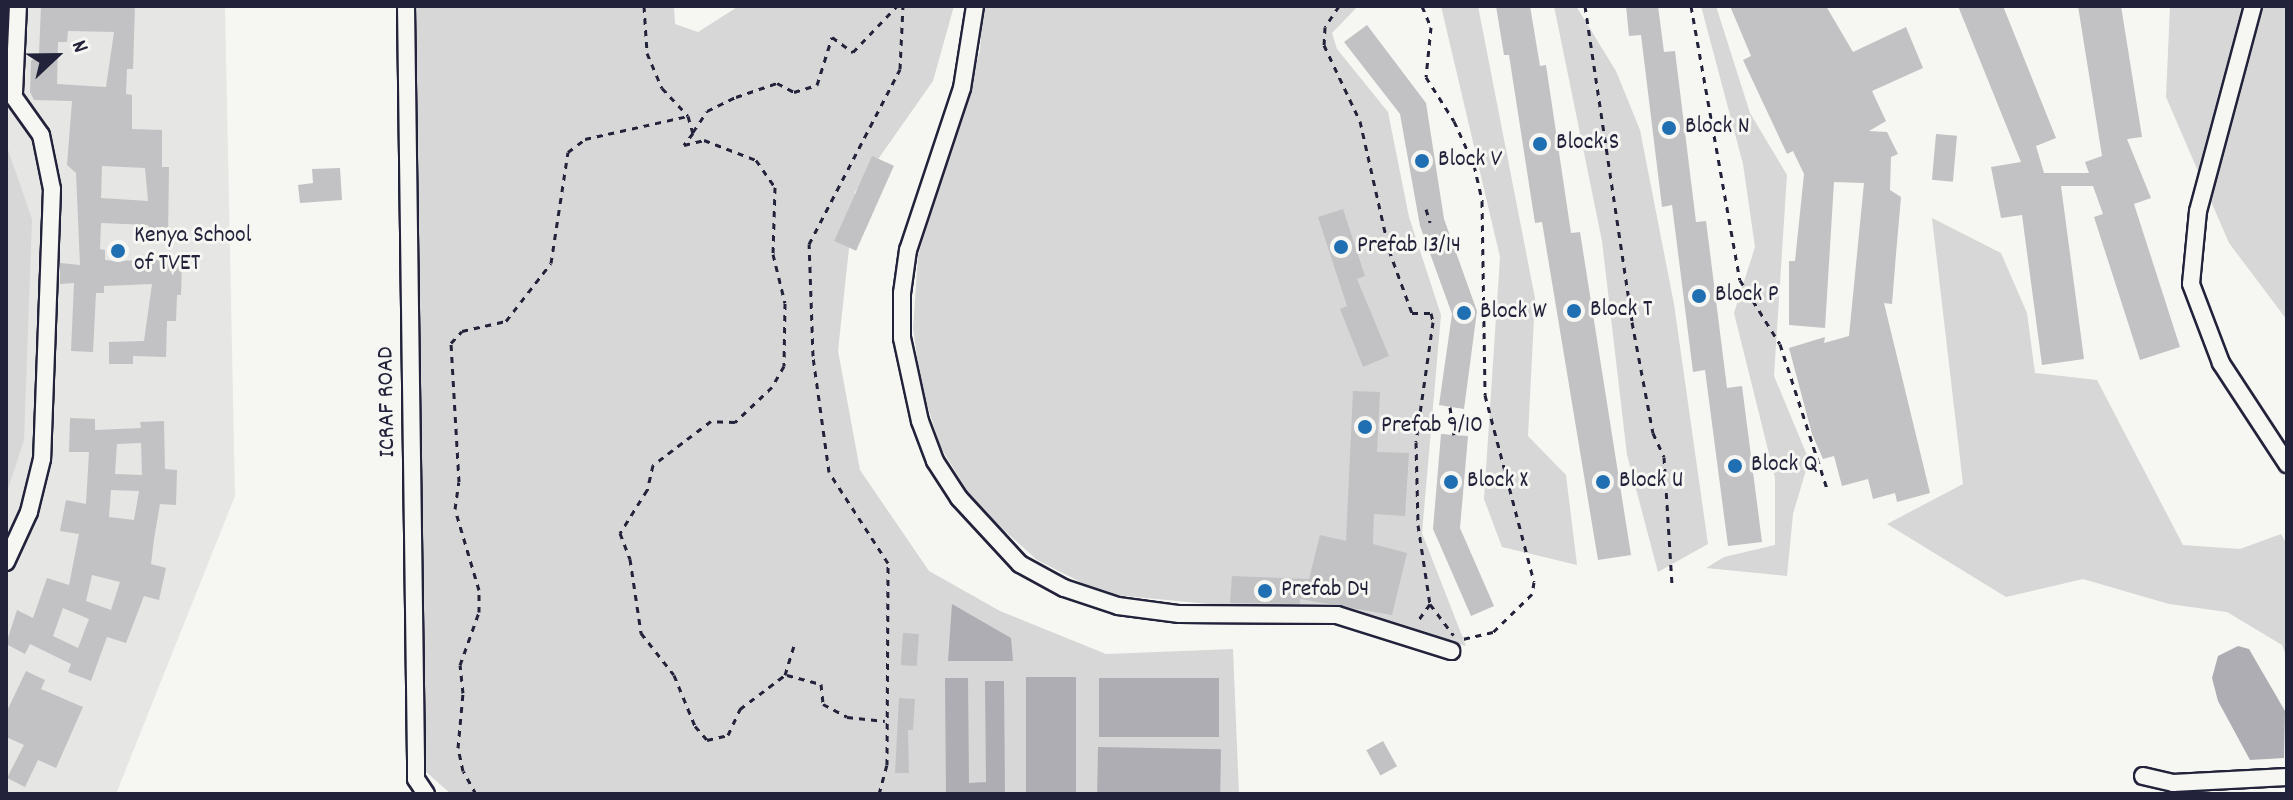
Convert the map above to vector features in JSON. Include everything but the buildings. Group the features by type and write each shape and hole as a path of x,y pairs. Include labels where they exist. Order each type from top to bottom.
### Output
{"lane":[{"path":"6,562 29,512 42,459 49,359 49,161 41,135 10,89 18,6"},
{"name":"ICRAF ROAD","path":"406,6 416,779 426,794"},
{"path":"975,6 962,88 908,250 902,293 902,338 920,421 935,461 959,498 1020,564 1064,588 1118,606 1194,614 1337,615 1375,624 1409,642 1451,651"},
{"path":"2253,6 2198,211 2191,284 2221,363 2287,464"},
{"path":"2143,776 2173,783 2287,777"}],"path":[{"path":"644,6 647,53 662,88 688,116 693,133"},
{"path":"794,646 785,675 740,709 728,735 707,740 695,726 674,675 641,633 630,559 620,533 647,490 653,465 711,421 735,422 772,387 784,366 785,303 773,254 775,187 756,160 704,140 684,145 707,111 736,97 777,83 794,92 817,85 832,37 853,52 897,6"},
{"path":"879,794 887,765 888,563 829,472 813,356 809,244 900,69 903,6"},
{"path":"1339,6 1325,27 1324,45 1360,121 1389,250 1412,313 1431,313 1433,322 1416,442 1418,525 1430,604 1453,635 1482,637 1532,594 1534,582 1485,395 1482,201 1464,143 1426,77 1431,27 1422,6"},
{"path":"1585,6 1632,322 1653,433 1664,457 1672,583"},
{"path":"1691,6 1740,280 1780,344 1827,489"},
{"path":"476,794 463,771 458,748 463,693 460,665 479,612 479,590 455,509 459,482 451,343 462,331 506,321 551,263 568,152 585,139 688,116"},
{"path":"1426,209 1430,222"},
{"path":"1450,407 1454,435"},
{"path":"1409,642 1430,604"},
{"path":"785,675 821,684 823,704 847,717 885,721"}],"shaded area":[{"name":"Kenya School of TVET","path":"6,6 225,6 235,496 116,794 6,794"},
{"path":"413,6 674,6 675,24 698,32 739,6 954,6 933,81 855,192 838,351 860,470 929,571 1000,611 1106,654 1233,649 1239,794 451,794 425,771"},
{"path":"983,6 1358,6 1332,33 1337,49 1388,112 1409,217 1441,315 1422,533 1466,646 1375,620 1104,594 1037,560 976,505 941,448 921,386 913,328 918,256 980,51"},
{"path":"1441,6 1478,6 1535,298 1528,436 1566,475 1577,565 1502,547 1484,499 1500,257"},
{"path":"1554,6 1576,6 1616,71 1640,130 1674,304 1708,544 1658,572 1627,455 1602,241"},
{"path":"1701,6 1716,6 1750,113 1787,175 1774,376 1809,460 1793,514 1787,576 1706,568 1724,557 1775,545 1775,478 1734,313 1755,247 1743,164"},
{"path":"2170,6 2287,6 2287,320 2229,243 2166,97"},
{"path":"6,144 32,219 24,440 6,495"},
{"path":"1932,218 2001,253 2027,313 2035,373 2097,380 2183,545 2240,549 2281,534 2287,544 2287,658 2282,645 2227,612 2169,604 2083,579 2006,597 1887,524 1963,484"},
{"path":"952,604 1011,638 1013,661 948,661"},
{"path":"2238,646 2249,649 2285,711 2284,758 2250,760 2218,701 2212,678 2218,656"},
{"path":"1026,677 1076,677 1076,794 1026,794"},
{"path":"945,678 968,678 969,783 986,782 985,681 1004,681 1005,794 946,794"},
{"path":"1099,678 1219,678 1219,737 1099,737"},
{"path":"1098,747 1221,749 1220,794 1097,794"}],"place":[{"name":"Block N","path":"1669,128"},
{"name":"Block S","path":"1540,144"},
{"name":"Block V","path":"1422,161"},
{"name":"Prefab 13/14","path":"1341,247"},
{"name":"Kenya School of TVET","path":"118,251"},
{"name":"Block P","path":"1699,296"},
{"name":"Block T","path":"1574,311"},
{"name":"Block W","path":"1464,313"},
{"name":"Prefab 9/10","path":"1365,427"},
{"name":"Block Q","path":"1735,466"},
{"name":"Block X","path":"1451,482"},
{"name":"Block U","path":"1603,482"},
{"name":"Prefab D4","path":"1265,591"}]}
